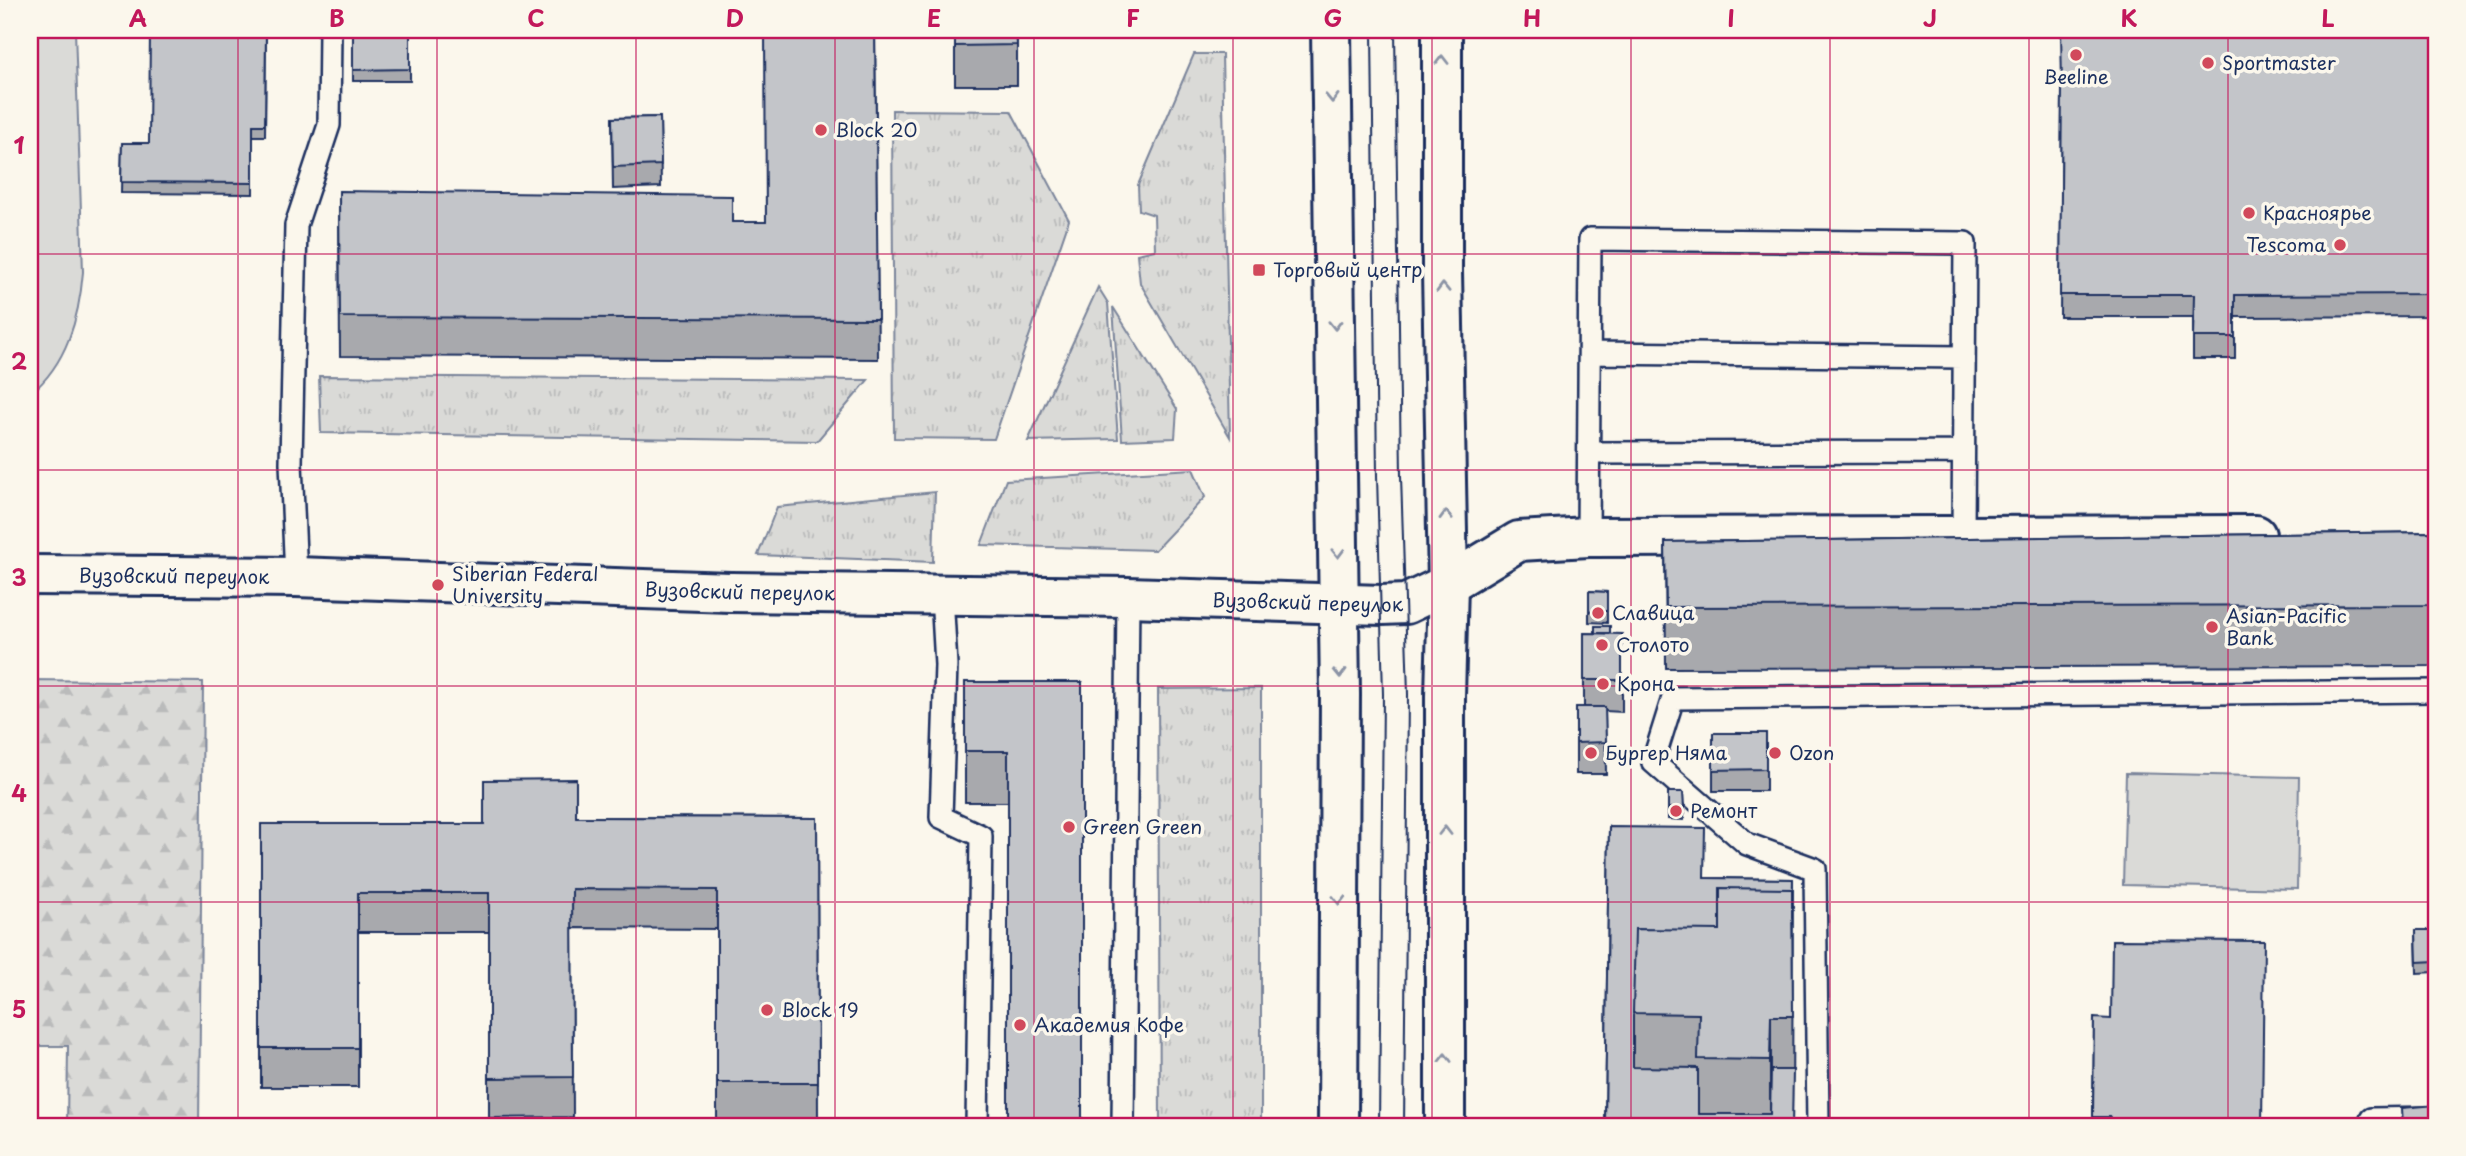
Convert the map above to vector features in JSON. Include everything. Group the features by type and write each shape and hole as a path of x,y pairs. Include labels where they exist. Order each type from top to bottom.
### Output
{"main road":[{"path":"1331,30 1340,694 1338,1126"},
{"path":"1442,30 1448,584 1445,696 1446,1126"},
{"name":"Вузовский переулок","path":"30,575 296,577 716,592 1128,597 1338,605 1406,604 1448,584 1519,541 1588,537 1963,534 2297,535"}],"lane":[{"path":"296,577 291,463 296,225 329,125 330,30"},
{"path":"1588,537 1590,239 1965,243 1963,534"},
{"path":"1591,353 1964,358"},
{"path":"1589,453 1963,452"},
{"path":"942,595 946,665 941,817 981,836 977,1126"},
{"path":"1124,1126 1128,597"},
{"path":"1818,1126 1815,869 1747,844 1653,762 1673,698 2436,691"},
{"path":"2371,1126 2371,1119 2436,1118"}],"green space":[{"path":"30,30 75,30 83,272 69,339 53,369 30,394"},
{"path":"1194,54 1222,54 1230,437 1140,283 1137,254 1155,250 1154,215 1139,210 1138,185"},
{"path":"892,110 1011,111 1069,220 994,439 894,438"},
{"path":"1098,287 1108,303 1118,439 1028,441"},
{"path":"1113,307 1177,409 1175,438 1122,440"},
{"path":"319,376 868,380 817,441 321,433"},
{"path":"1193,469 1205,497 1155,550 981,545 1006,480"},
{"path":"935,492 933,562 758,555 777,507"},
{"path":"30,680 203,682 199,1126 67,1126 68,1046 30,1046"},
{"path":"1261,688 1261,1126 1160,1126 1158,689"},
{"path":"2126,773 2299,777 2297,889 2123,885"}],"building":[{"path":"150,30 266,30 265,125 253,125 253,183 121,182 122,143 149,143"},
{"path":"353,30 410,30 410,69 353,70"},
{"name":"Block 20","path":"765,30 875,30 878,319 340,317 339,191 732,196 732,222 766,222"},
{"path":"955,30 1016,30 1017,45 955,46"},
{"name":"Красноярье","path":"2061,30 2436,30 2436,294 2235,295 2235,337 2193,337 2194,295 2060,295"},
{"path":"660,117 661,165 613,167 612,118"},
{"path":"2436,532 2436,605 1666,607 1665,542"},
{"path":"1589,591 1607,592 1607,611 1589,611"},
{"path":"1595,626 1610,626 1610,633 1595,633"},
{"path":"1584,633 1622,634 1622,680 1584,680"},
{"path":"965,682 1082,682 1082,1126 1008,1126 1008,751 965,751"},
{"path":"1576,707 1605,707 1606,742 1576,743"},
{"path":"1713,733 1766,733 1766,769 1713,770"},
{"name":"Block 19","path":"576,779 576,817 817,818 818,1083 717,1083 717,890 572,889 573,1077 489,1078 489,893 358,893 358,1048 261,1048 261,824 484,824 484,780"},
{"path":"1668,792 1683,792 1684,809 1668,808"},
{"path":"1609,827 1705,828 1704,878 1793,879 1792,919 1792,889 1720,888 1720,930 1635,929 1633,1013 1633,1067 1698,1068 1698,1114 1770,1114 1771,1070 1793,1070 1792,1126 1605,1126"},
{"path":"1720,888 1792,889 1793,1016 1771,1016 1770,1060 1698,1059 1699,1014 1633,1013 1635,929 1720,930"},
{"path":"2416,930 2436,930 2436,961 2417,962"},
{"path":"2112,940 2264,941 2262,1126 2110,1126 2110,1117 2093,1117 2094,1018 2111,1019"},
{"path":"2436,1105 2436,1126 2403,1126 2402,1108"}],"tram line":[{"path":"1372,30 1377,476 1383,694 1379,1126"},
{"path":"1395,30 1401,476 1408,694 1404,1126"}],"place":[{"name":"Beeline","path":"2076,55"},
{"name":"Sportmaster","path":"2208,63"},
{"name":"Block 20","path":"821,130"},
{"name":"Красноярье","path":"2249,213"},
{"name":"Tescoma","path":"2340,245"},
{"name":"Торговый центр","path":"1259,270"},
{"name":"Siberian Federal University","path":"438,585"},
{"name":"Славица","path":"1598,613"},
{"name":"Asian-Pacific Bank","path":"2212,627"},
{"name":"Столото","path":"1602,645"},
{"name":"Крона","path":"1603,684"},
{"name":"Бургер Няма","path":"1591,753"},
{"name":"Ozon","path":"1775,753"},
{"name":"Ремонт","path":"1676,811"},
{"name":"Green Green","path":"1069,827"},
{"name":"Block 19","path":"767,1010"},
{"name":"Академия Кофе","path":"1020,1025"}]}
